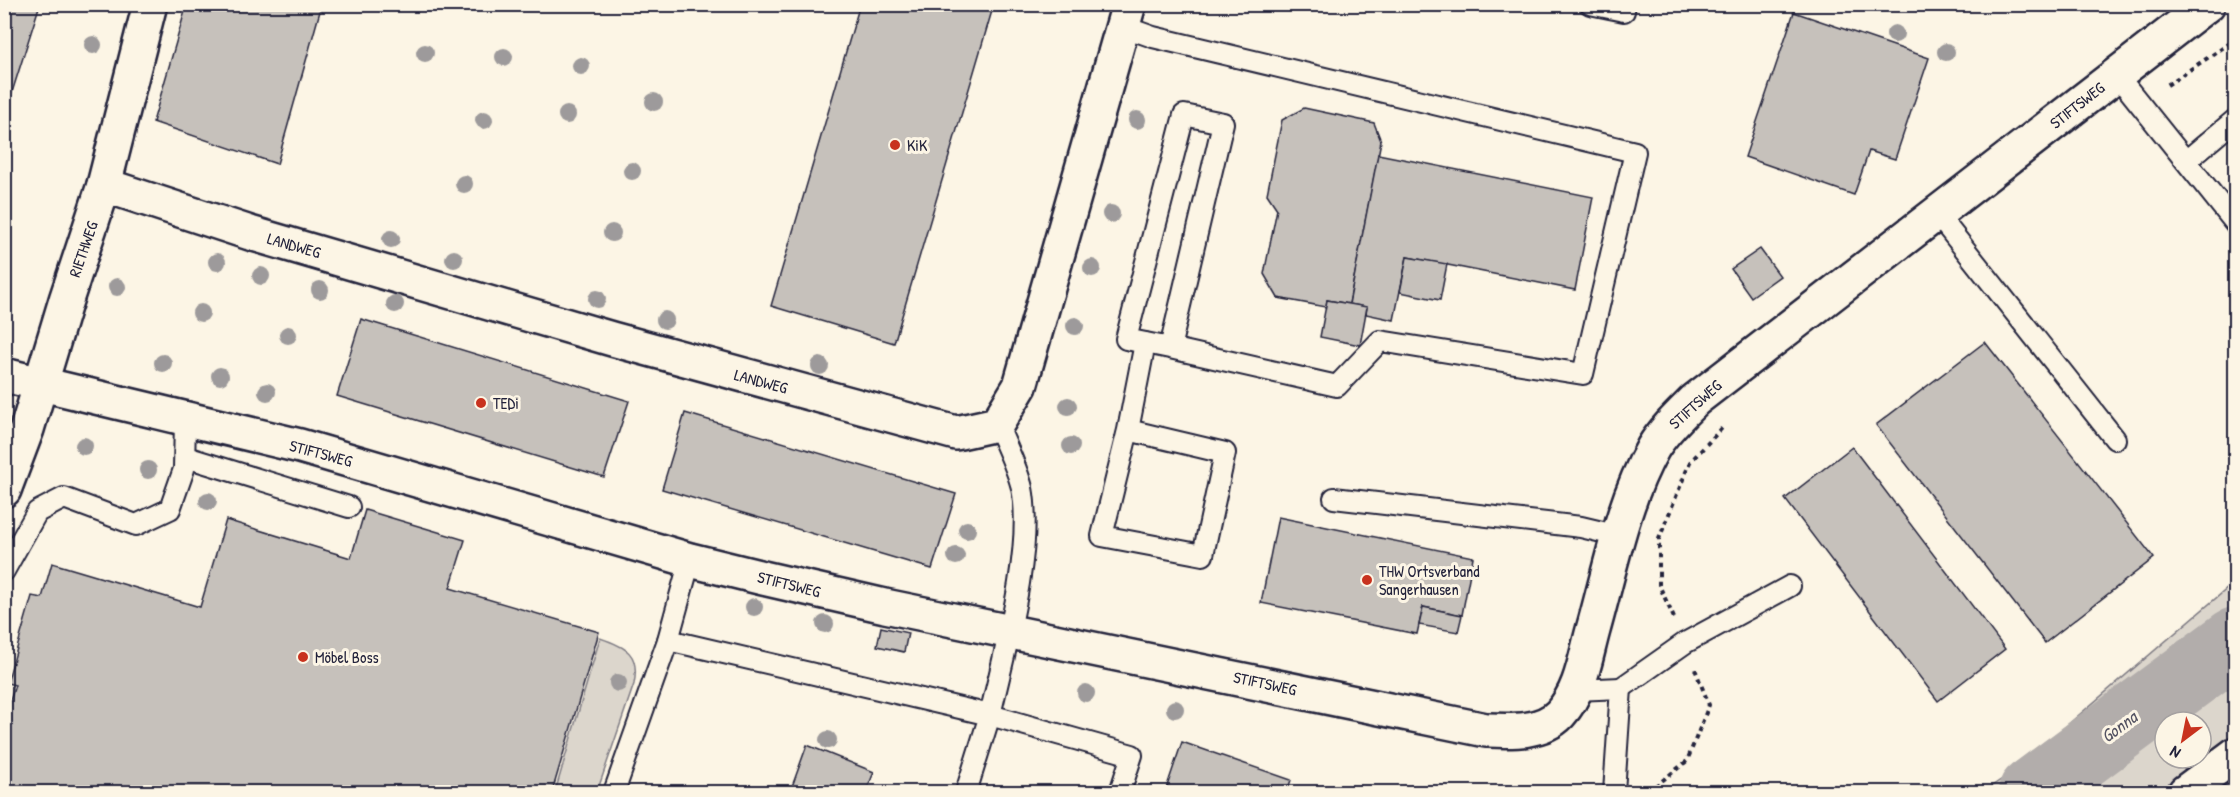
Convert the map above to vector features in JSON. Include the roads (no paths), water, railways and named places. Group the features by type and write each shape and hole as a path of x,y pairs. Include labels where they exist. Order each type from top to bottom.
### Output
{"street":[{"name":"RIETHWEG","path":"4,490 41,383 104,185 150,4"},
{"name":"STIFTSWEG","path":"4,375 348,460 690,560 875,604 1486,729 1516,732 1538,726 1559,715 1576,690 1619,536 1639,477 1654,447 1672,422 1695,400 2208,4"},
{"path":"997,424 1020,386 1126,15"},
{"name":"LANDWEG","path":"104,185 250,232 754,379 956,433 997,424"},
{"path":"2185,792 2235,754"}],"lane":[{"path":"1590,4 1624,11 1625,4"},
{"path":"1126,15 1153,37 1635,152 1583,374 1380,341 1337,386 1126,339 1184,115 1223,123 1170,348"},
{"path":"2116,74 2235,224"},
{"path":"2186,161 2235,120"},
{"path":"1937,214 2115,439"},
{"path":"1128,430 1226,453 1203,555 1102,536 1128,430 1145,343"},
{"path":"4,570 37,512 64,498 136,525 170,509 186,457 185,419"},
{"path":"966,792 990,715 1010,630 1023,534 1022,488 997,424"},
{"path":"186,457 349,507"},
{"path":"1334,498 1581,527 1619,536"},
{"path":"614,792 668,640 690,560"},
{"path":"1576,690 1621,687 1685,643 1790,586"},
{"path":"668,640 990,715 1132,755 1120,792"},
{"path":"1614,792 1621,687"}],"waterway":[{"name":"Gonna","path":"2032,792 2236,641"}],"place":[{"name":"KiK","path":"895,145"},
{"name":"TEDi","path":"481,403"},
{"name":"THW Ortsverband Sangerhausen","path":"1367,580"},
{"name":"Möbel Boss","path":"303,657"}]}
